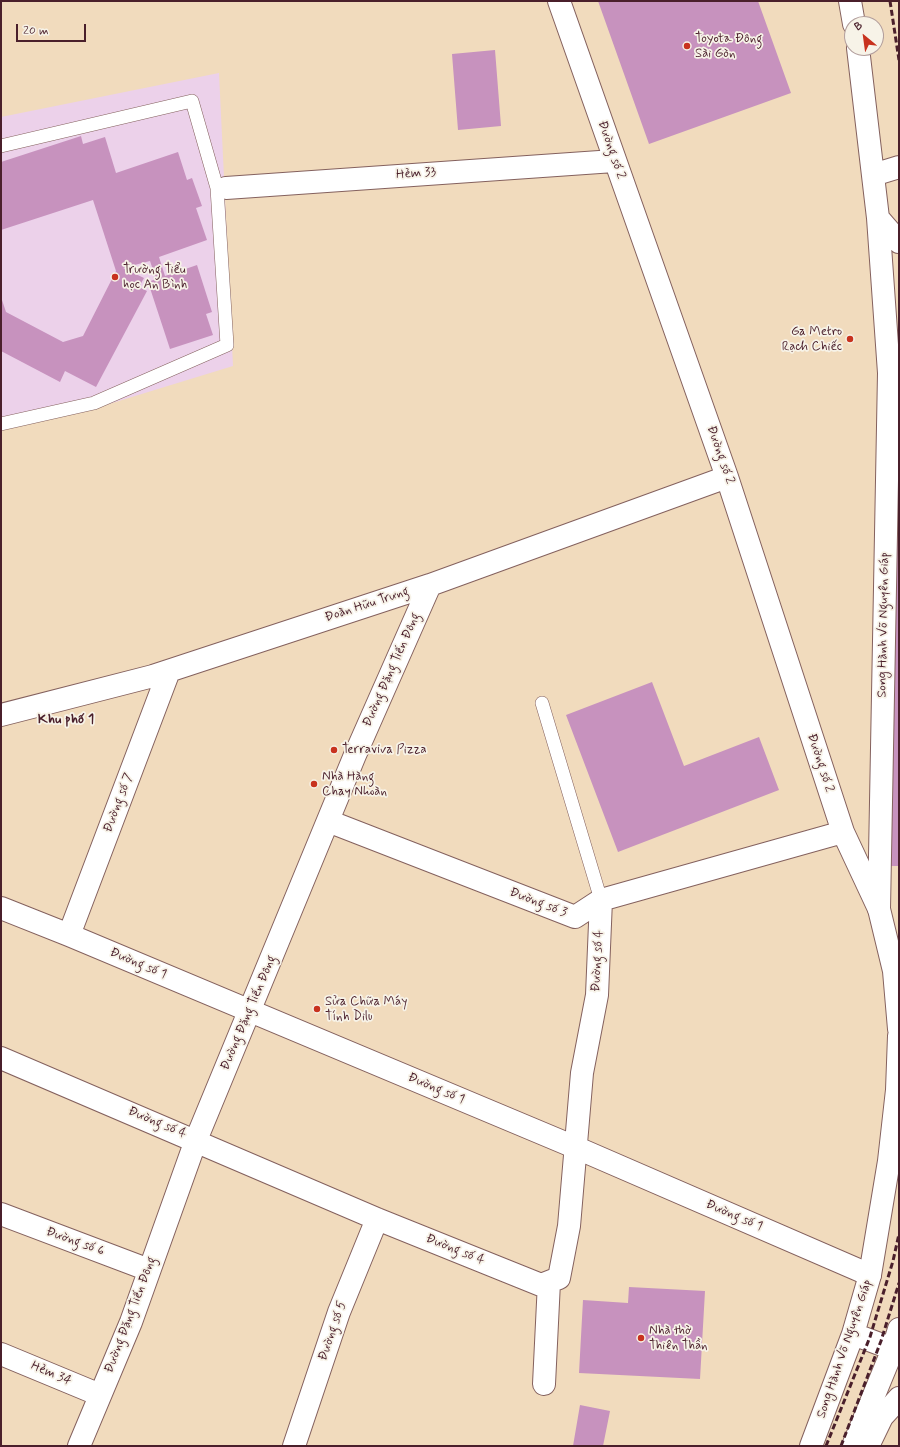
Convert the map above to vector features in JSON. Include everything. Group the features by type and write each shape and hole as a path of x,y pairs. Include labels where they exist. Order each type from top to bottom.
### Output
{"main road":[{"name":"Đường số 2","path":"559,1 614,160 728,476 842,832 879,909"},
{"path":"850,1 853,16"},
{"name":"Song Hành Võ Nguyên Giáp","path":"859,56 878,218 889,373 879,909 894,971 899,1029"},
{"name":"Hẻm 33","path":"222,188 614,160"},
{"path":"873,175 899,167"},
{"path":"878,218 899,242"},
{"path":"884,310 899,290"},
{"name":"Đoàn Hữu Trưng","path":"1,715 168,671 430,585 728,476"},
{"name":"Đường Đặng Tiến Đông","path":"79,1446 131,1322 196,1140 355,755 430,585"},
{"name":"Đường số 7","path":"69,934 168,671"},
{"name":"Đường số 3","path":"328,821 575,917 601,900 842,832"},
{"name":"Đường số 4","path":"1,1058 196,1140 377,1219 541,1284 549,1282 559,1278 569,1226 577,1148 582,1073 597,995 601,900"},
{"name":"Đường số 1","path":"1,908 69,934 577,1148 870,1275"},
{"name":"Song Hành Võ Nguyên Giáp","path":"811,1446 852,1334 870,1275 895,1106 899,1036"},
{"name":"Đường số 6","path":"1,1214 149,1270"},
{"name":"Đường số 5","path":"294,1446 339,1312 377,1219"},
{"path":"544,1384 549,1282"},
{"path":"852,1334 896,1339 853,1446"},
{"name":"Hẻm 34","path":"1,1354 100,1395"},
{"path":"868,1446 882,1417 899,1398"}],"lane":[{"path":"1,146 192,101 222,188 227,345 94,403 1,424"},
{"path":"542,703 601,900"}],"shaded area":[{"name":"Trường Tiểu học An Bình","path":"219,73 233,366 96,408 1,430 1,117"}],"building":[{"name":"Toyota Đông Sài Gòn","path":"598,1 758,1 791,93 649,144"},
{"path":"495,50 501,126 458,130 452,54"},
{"path":"81,136 83,144 105,137 116,173 178,152 187,180 192,178 202,206 196,208 207,240 159,257 165,276 197,265 212,312 206,314 213,335 170,349 148,282 156,279 150,261 123,268 144,278 139,287 147,291 96,387 65,371 60,382 1,351 1,297 6,312 63,342 83,336 116,271 93,200 1,230 1,162"},
{"path":"898,459 899,866 891,866"},
{"path":"652,682 684,766 759,737 779,790 618,852 566,715"},
{"name":"Nhà thờ Thiên Thần","path":"629,1287 705,1291 700,1379 579,1373 583,1300 628,1303"},
{"path":"580,1405 610,1411 603,1446 573,1446"}],"railway":[{"path":"890,1 899,60"},
{"path":"826,1446 870,1337 893,1261 899,1234"},
{"path":"841,1446 881,1341 899,1283"}],"place":[{"name":"Toyota Đông Sài Gòn","path":"687,46"},
{"name":"Trường Tiểu học An Bình","path":"115,277"},
{"name":"Ga Metro Rạch Chiếc","path":"850,339"},
{"name":"Terraviva Pizza","path":"334,750"},
{"name":"Nhà Hàng Chay Nhoàn","path":"314,784"},
{"name":"Sửa Chữa Máy Tính Dilu","path":"317,1009"},
{"name":"Nhà thờ Thiên Thần","path":"641,1338"}],"district":[{"name":"Khu phố 1","path":"66,720"}]}
